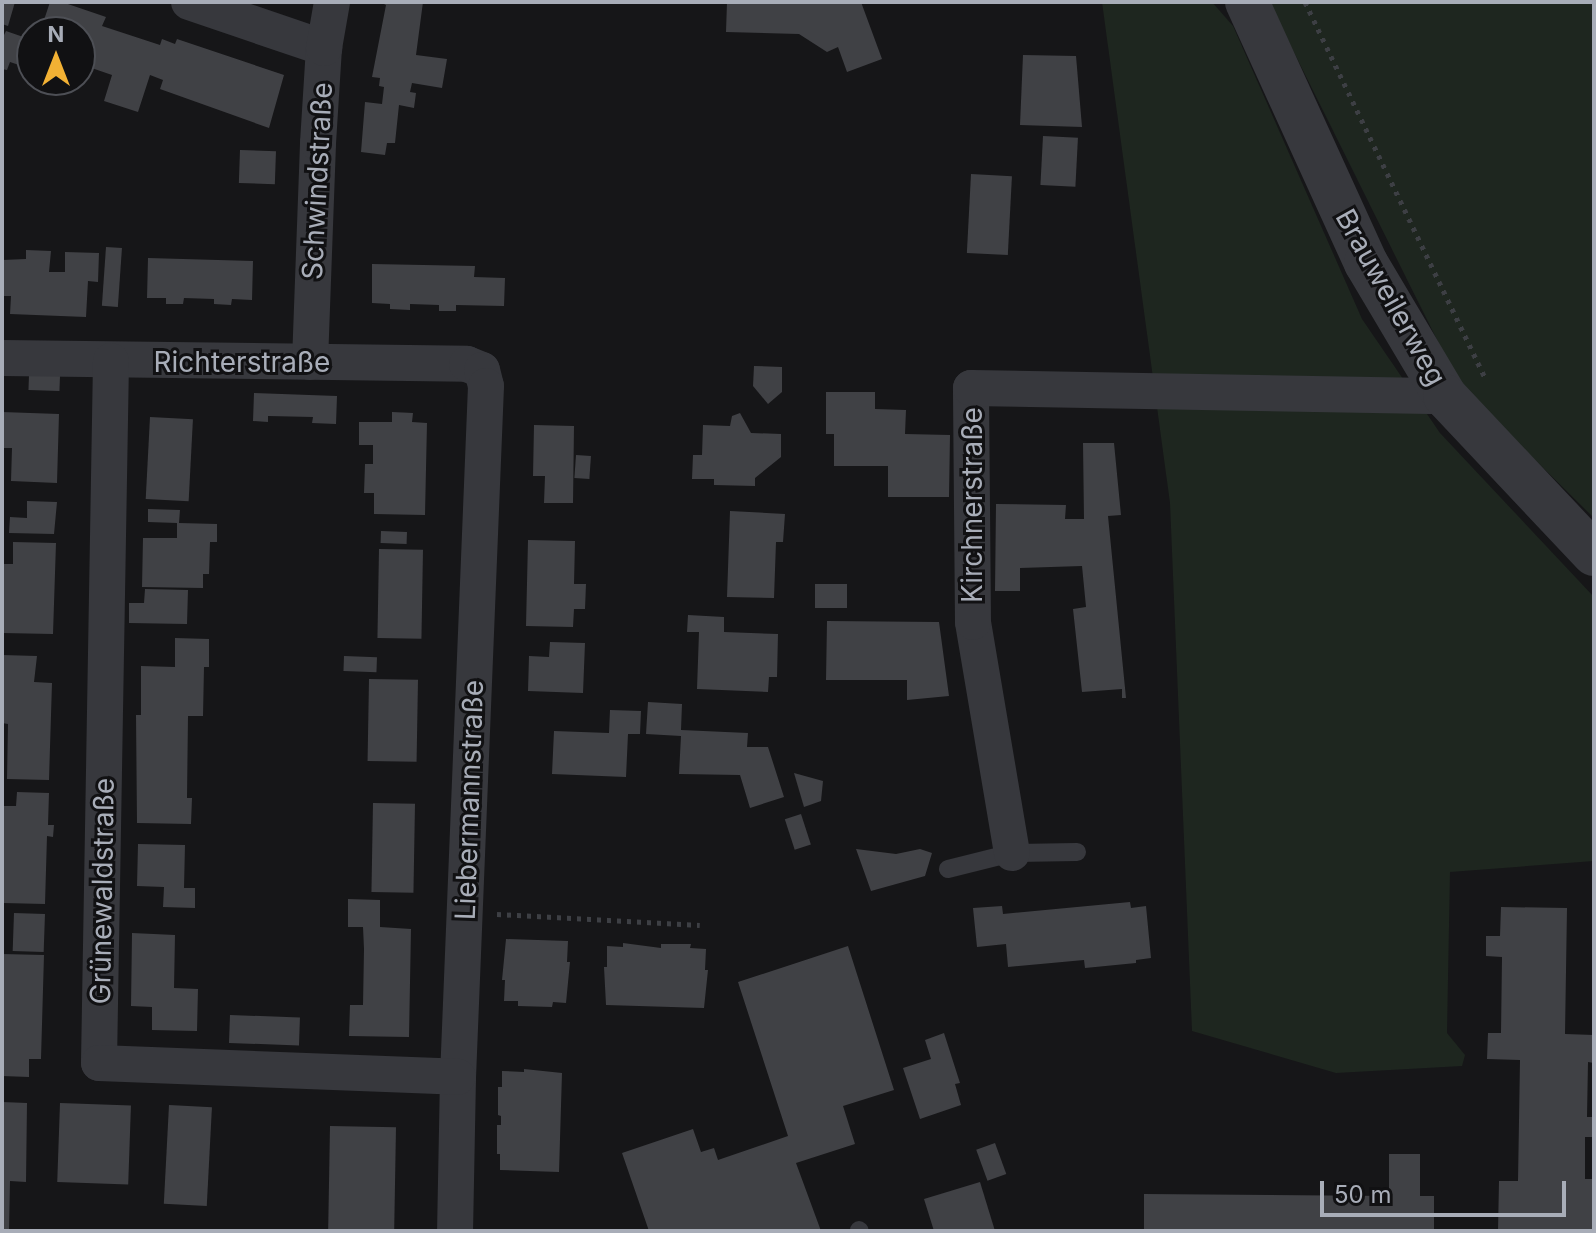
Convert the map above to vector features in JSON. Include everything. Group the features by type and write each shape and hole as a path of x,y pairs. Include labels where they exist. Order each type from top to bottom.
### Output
{"street":[{"path":"189,2 324,48"},
{"name":"Schwindstraße","path":"310,362 324,48 332,2"},
{"name":"Brauweilerweg","path":"1247,2 1366,263 1445,396 1594,554"},
{"name":"Richterstraße","path":"2,358 467,364 482,370"},
{"name":"Grünewaldstraße","path":"111,361 99,1063 458,1077"},
{"name":"Liebermannstraße","path":"455,1231 464,912 486,386 482,370"},
{"name":"Kirchnerstraße","path":"1012,853 973,622 971,388 1445,396"}],"lane":[{"path":"948,869 1012,853 1077,852"}],"path":[{"path":"1305,2 1477,363 1494,389"},
{"path":"464,912 700,925"}],"shaded area":[{"path":"1102,2 1212,2 1233,26 1362,319 1440,433 1594,597 1594,861 1450,872 1447,1033 1465,1055 1462,1066 1336,1073 1192,1031 1170,503"},
{"path":"1269,2 1594,2 1594,518 1460,386"}],"building":[{"path":"2,2 15,2 8,26 2,24"},
{"path":"50,2 62,2 106,17 102,26 160,45 162,39 175,44 177,39 284,75 269,128 160,89 163,80 150,75 138,112 104,101 112,75 96,70 96,16 45,16"},
{"path":"380,2 423,2 416,55 447,59 442,88 412,83 410,92 416,93 414,108 399,105 395,143 387,143 385,155 361,152 365,102 382,104 384,87 379,86 380,78 372,77 386,5"},
{"path":"727,2 861,2 882,59 847,72 838,47 827,52 799,34 726,32"},
{"path":"6,31 16,34 16,64 10,62 7,70 2,69 2,39"},
{"path":"1023,55 1076,56 1082,127 1020,125"},
{"path":"1043,136 1078,138 1075,187 1040,185"},
{"path":"240,150 276,151 275,184 239,183"},
{"path":"971,174 1012,176 1008,255 967,253"},
{"path":"106,247 122,248 118,307 102,306"},
{"path":"26,250 51,251 49,272 65,272 65,252 99,253 98,282 88,281 86,317 10,314 11,296 2,296 2,260 26,259"},
{"path":"148,258 253,261 252,300 232,299 231,305 214,304 214,299 184,298 183,304 166,304 166,298 147,298"},
{"path":"372,264 475,266 474,277 505,278 504,306 456,305 456,311 439,311 439,305 410,304 410,310 390,309 390,304 372,303"},
{"path":"754,366 782,367 782,392 768,404 753,386"},
{"path":"29,375 60,376 59,391 28,390"},
{"path":"826,392 875,392 875,409 906,410 905,434 950,435 949,497 888,497 888,466 834,466 834,434 826,434"},
{"path":"254,393 337,396 336,424 312,423 313,417 268,416 268,422 253,421"},
{"path":"2,412 59,414 57,483 11,481 12,448 2,448"},
{"path":"392,412 413,413 412,422 427,423 425,515 374,514 374,493 364,493 365,464 373,464 373,445 359,445 359,422 392,422"},
{"path":"740,413 751,433 781,434 781,457 755,478 755,486 714,485 714,479 692,479 693,455 702,455 703,425 730,426 732,416"},
{"path":"150,417 193,419 189,501 146,499"},
{"path":"534,425 574,426 573,503 544,503 545,476 533,476"},
{"path":"1083,443 1114,443 1121,515 1108,516 1126,698 1122,698 1122,689 1082,692 1073,609 1086,607 1082,566 1020,568 1020,591 995,591 996,504 1066,505 1065,519 1084,519"},
{"path":"576,455 591,456 589,479 574,478"},
{"path":"27,501 57,502 54,534 9,533 10,517 27,518"},
{"path":"148,509 180,510 179,523 217,524 217,542 210,542 209,574 203,574 203,588 142,587 143,538 177,538 177,523 148,522"},
{"path":"730,511 785,514 783,542 776,542 774,598 727,597"},
{"path":"381,531 407,532 407,544 381,543"},
{"path":"528,540 575,541 574,584 586,584 585,609 574,609 573,627 526,626"},
{"path":"13,542 56,543 53,634 2,633 2,564 13,564"},
{"path":"379,549 423,550 421,639 377,638"},
{"path":"815,584 847,584 847,608 815,608"},
{"path":"145,589 188,590 187,624 129,623 129,603 144,603"},
{"path":"688,615 724,617 724,632 778,634 777,677 769,677 768,692 697,689 699,632 687,632"},
{"path":"827,621 939,622 949,696 907,700 907,680 826,680"},
{"path":"175,638 209,639 209,667 204,667 203,716 188,716 187,798 192,798 191,824 137,823 136,715 141,715 141,666 175,667"},
{"path":"550,642 585,643 583,693 528,691 529,656 549,657"},
{"path":"2,655 37,656 34,682 52,683 49,780 7,779 8,724 2,723"},
{"path":"344,656 377,657 376,672 343,671"},
{"path":"369,679 418,680 417,762 368,761"},
{"path":"648,702 682,704 681,730 748,733 747,747 768,747 784,797 750,808 740,775 679,774 681,736 646,734"},
{"path":"610,710 641,711 640,734 628,734 626,777 552,774 554,731 609,733"},
{"path":"794,773 823,781 821,801 804,807"},
{"path":"17,792 49,793 48,825 54,825 53,837 47,836 45,904 3,903 2,806 16,806"},
{"path":"373,803 415,804 413,893 371,892"},
{"path":"801,814 811,844 795,850 785,819"},
{"path":"138,844 185,845 184,888 195,888 195,908 163,907 164,887 137,886"},
{"path":"856,849 896,854 920,849 932,853 925,876 871,891"},
{"path":"348,899 380,900 380,927 411,929 409,1037 349,1036 350,1005 363,1005 364,949 363,927 348,927"},
{"path":"1130,902 1131,908 1146,906 1151,958 1136,960 1136,963 1085,968 1084,960 1008,967 1006,944 977,947 973,908 1002,906 1003,914"},
{"path":"1501,907 1567,908 1565,1034 1594,1035 1594,1063 1588,1062 1587,1117 1594,1117 1594,1137 1585,1137 1585,1179 1594,1179 1594,1231 1498,1231 1499,1181 1518,1181 1520,1060 1487,1059 1488,1033 1501,1033 1502,957 1486,956 1486,936 1500,936"},
{"path":"14,913 45,914 44,952 13,951"},
{"path":"132,933 175,935 174,988 198,989 197,1031 152,1030 152,1007 131,1006"},
{"path":"506,939 568,941 567,962 570,962 566,1003 553,1002 552,1007 518,1006 518,1001 504,1001 505,980 502,980"},
{"path":"623,943 661,948 661,944 691,944 690,948 706,949 705,970 708,970 704,1008 606,1005 604,967 607,967 607,946 623,947"},
{"path":"848,946 894,1090 843,1106 855,1144 796,1163 821,1231 649,1231 622,1153 693,1129 701,1152 714,1148 718,1160 788,1136 738,982"},
{"path":"2,954 44,955 41,1059 29,1059 29,1077 2,1076"},
{"path":"230,1015 300,1017 299,1045 229,1043"},
{"path":"944,1033 960,1083 955,1084 961,1105 920,1119 903,1068 931,1059 925,1040"},
{"path":"524,1069 562,1073 559,1172 500,1170 500,1154 497,1154 497,1125 501,1125 498,1087 502,1087 502,1071 524,1072"},
{"path":"2,1102 27,1103 26,1182 10,1181 9,1231 2,1231"},
{"path":"60,1103 131,1105 128,1184 57,1182"},
{"path":"169,1105 212,1107 207,1206 164,1204"},
{"path":"330,1126 396,1127 394,1231 328,1231"},
{"path":"995,1143 1006,1174 987,1181 976,1150"},
{"path":"1389,1154 1420,1154 1420,1196 1434,1196 1434,1231 1144,1231 1144,1194 1389,1196"},
{"path":"980,1182 995,1231 934,1231 924,1199"}]}
